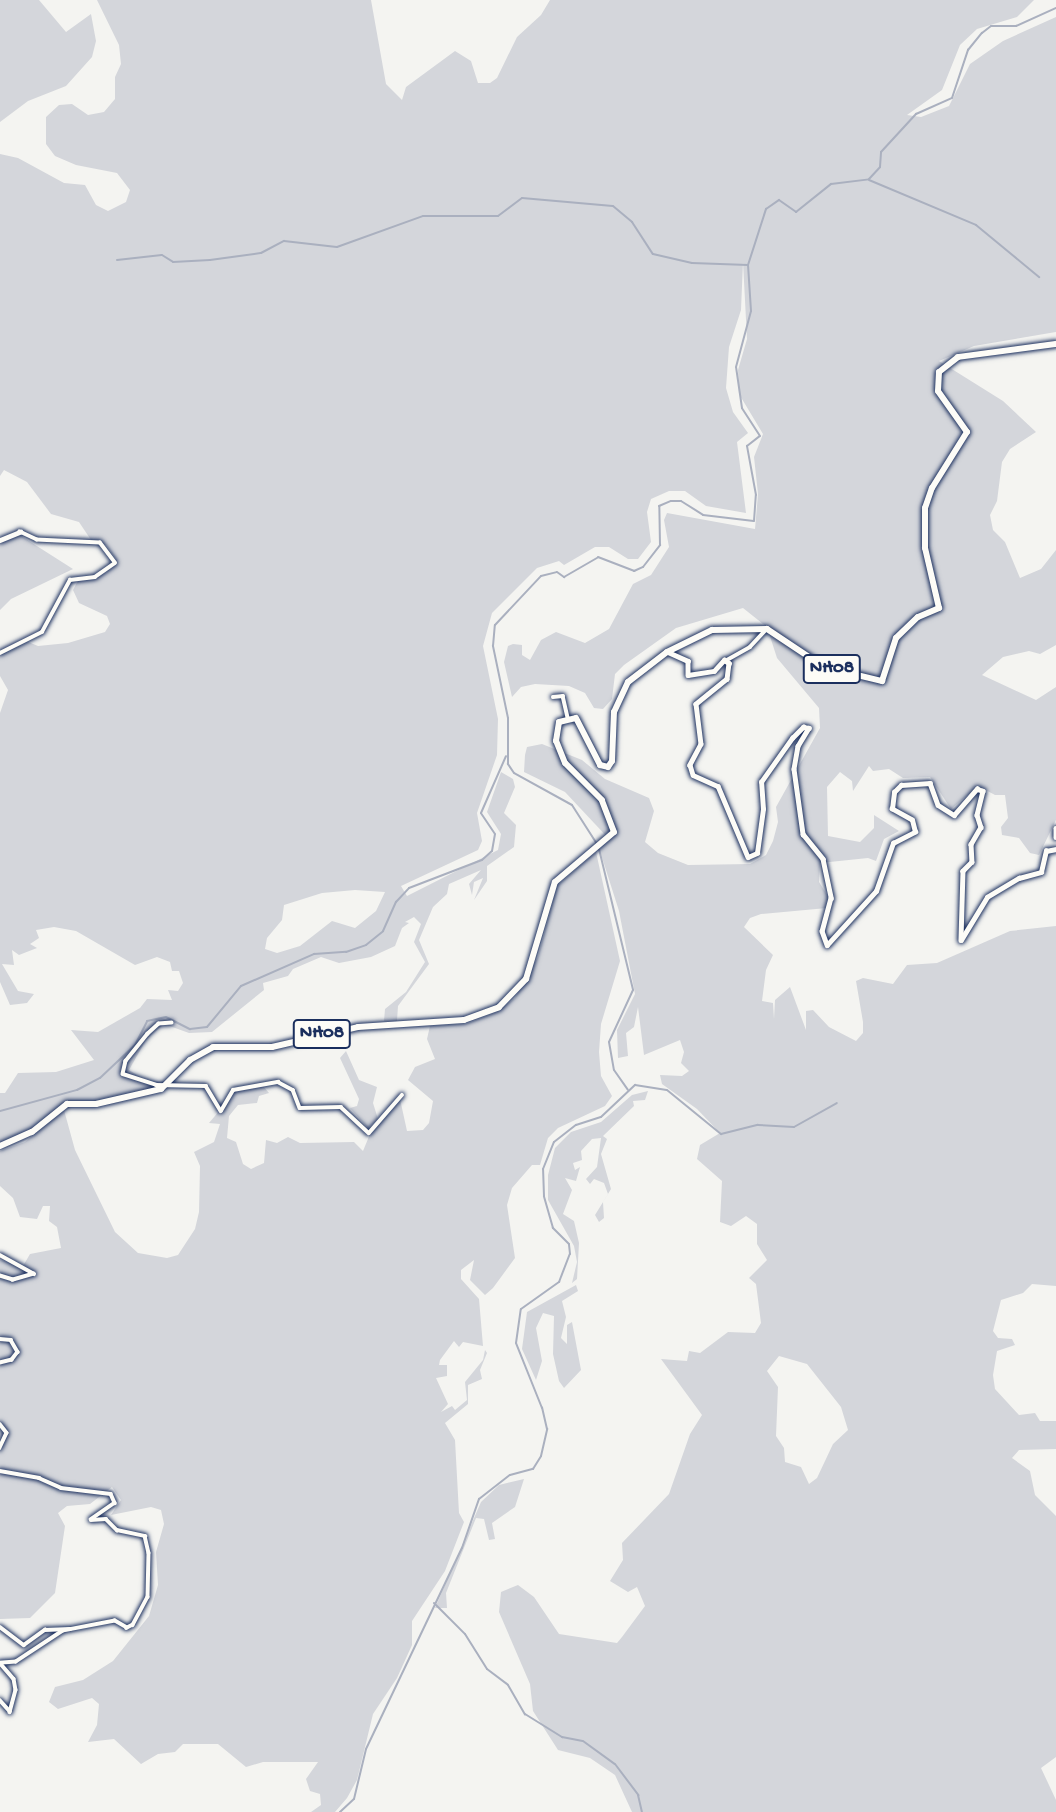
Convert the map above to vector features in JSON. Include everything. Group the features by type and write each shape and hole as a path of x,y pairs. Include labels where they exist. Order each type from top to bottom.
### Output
{"main road":[{"name":"NH08","path":"767,629 824,667 875,682 883,680 896,638 918,617 939,608 925,548 925,508 932,488 967,432 938,391 939,372 958,357 1056,344"},
{"path":"568,717 580,722 600,765 610,765 618,700 639,670 667,652 712,630 767,629"},
{"name":"NH08","path":"169,1085 190,1060 214,1046 272,1047 331,1031 439,1023 491,1011 526,979 552,887 579,858 612,835 602,800 565,763 556,741 555,727 568,717"},
{"path":"0,1146 32,1132 67,1104 96,1104 169,1085"}],"street":[{"path":"0,540 20,532 37,540 100,544 115,563 95,576 70,580 60,592 47,627 0,653"},
{"path":"667,652 688,661 688,674 714,671 750,647 767,629"},
{"path":"727,660 727,680 696,704 701,744 691,771 718,786 740,829 746,854 752,857 757,852 763,809 761,782 792,738 803,727 809,728 798,746 794,769 803,834 823,859 831,898 823,923 827,946 876,891 893,843 915,832 912,820 892,809 894,792 901,785 930,783 938,805 954,815 977,789 983,791 977,815 981,827 971,844 972,862 963,871 961,940 987,897 1019,878 1041,872 1046,851 1056,849"},
{"path":"553,697 563,696 568,717"},
{"path":"1056,828 1056,837"},
{"path":"172,1023 159,1024 122,1068 123,1074 137,1080 169,1085 206,1086 221,1111 233,1090 278,1082 293,1090 299,1108 341,1107 369,1133 402,1095"},
{"path":"0,1255 34,1274 13,1280 0,1276"},
{"path":"0,1339 11,1340 18,1352 12,1360 0,1363"},
{"path":"0,1424 7,1433 0,1448"},
{"path":"0,1471 39,1478 61,1488 111,1494 115,1503 91,1520 106,1519 117,1530 145,1536 148,1542 148,1597 133,1625 127,1628 115,1621 72,1629 45,1630 24,1645 0,1628"},
{"path":"0,1663 16,1662 47,1640 72,1629"},
{"path":"0,1663 14,1679 16,1690 10,1712 0,1701"}],"shaded area":[{"path":"0,0 39,0 66,32 91,14 96,41 92,57 66,86 28,101 0,122"},
{"path":"97,0 371,0 386,84 402,100 406,87 455,51 471,61 478,83 490,83 497,78 517,37 541,15 550,0 1034,0 1017,17 977,29 960,45 942,90 907,115 921,117 949,106 970,64 1003,41 1056,17 1056,332 974,346 939,361 1003,401 1036,432 1010,449 1002,462 997,501 990,515 993,530 1005,542 1020,578 1041,569 1056,550 1056,645 1040,654 1029,651 1003,657 982,675 1036,700 1056,687 1056,820 1039,855 1030,853 1019,838 1002,835 1001,827 1008,818 1005,795 995,795 978,786 951,809 930,777 903,778 889,769 873,771 869,766 853,791 852,781 840,772 827,787 828,836 860,842 874,828 874,815 899,831 884,839 876,861 868,858 820,863 819,882 829,898 827,908 761,914 750,918 744,927 773,955 766,970 762,1001 773,1003 774,1019 775,1000 790,987 806,1030 806,1011 813,1010 829,1027 856,1041 863,1033 863,1022 856,981 863,978 893,984 907,965 937,963 1010,931 1056,926 1056,1286 1032,1284 1023,1293 1001,1300 993,1331 998,1338 1012,1339 1015,1345 997,1351 993,1375 995,1389 1019,1415 1035,1413 1040,1421 1056,1421 1056,1449 1019,1450 1012,1458 1030,1471 1035,1495 1056,1516 1056,1757 1041,1768 1056,1800 1056,1812 632,1812 615,1775 590,1758 558,1750 533,1711 530,1684 499,1612 501,1592 518,1585 534,1597 559,1634 617,1643 645,1606 637,1587 628,1592 610,1581 623,1560 622,1543 669,1494 690,1434 702,1415 661,1359 687,1361 689,1351 700,1353 728,1332 755,1333 761,1323 756,1284 749,1278 767,1260 757,1244 757,1224 746,1216 731,1226 720,1222 722,1181 697,1159 700,1145 720,1133 697,1109 662,1084 660,1075 682,1076 689,1071 681,1063 684,1052 680,1040 644,1055 638,1007 634,1027 626,1033 628,1056 618,1058 617,1030 635,994 619,911 599,848 610,840 565,792 524,772 525,755 527,747 542,744 582,760 605,779 649,798 654,811 645,842 658,853 688,865 750,864 766,855 773,841 778,822 776,807 820,728 819,708 777,658 767,627 743,608 676,628 624,665 615,674 612,699 603,709 594,708 585,693 569,686 535,684 521,687 512,697 504,662 508,646 513,644 522,645 522,655 530,660 541,640 556,632 585,643 609,629 633,584 651,575 669,547 664,520 667,513 755,529 758,494 754,457 763,434 739,394 738,370 747,339 743,262 741,310 729,347 726,388 733,412 748,433 737,442 746,513 706,506 685,491 669,491 651,499 647,512 651,542 638,559 628,559 609,547 595,547 564,565 559,561 537,568 492,613 483,646 498,719 497,755 477,813 482,841 478,850 401,886 407,896 498,850 501,834 487,812 501,772 513,779 515,787 504,813 516,825 514,847 487,866 487,881 474,900 483,878 474,882 472,895 469,884 481,870 449,884 447,894 433,907 419,940 429,964 398,1006 397,1021 384,1021 385,1009 406,992 425,962 414,942 421,924 414,917 405,922 409,923 402,928 395,946 371,957 339,963 321,957 293,969 288,976 263,983 264,990 212,1032 189,1033 164,1024 146,1040 129,1070 145,1080 167,1082 153,1091 99,1102 64,1103 38,1126 0,1145 0,1093 5,1093 18,1073 56,1072 94,1060 71,1030 98,1032 140,1008 147,999 172,1000 168,990 178,991 183,983 179,971 172,971 170,962 157,957 135,965 76,931 54,927 36,930 39,938 30,944 37,948 19,955 12,950 14,965 2,964 18,991 34,994 27,1003 10,1005 0,982 0,713 8,690 0,676 0,654 26,641 38,646 68,643 105,632 110,624 107,616 79,603 73,590 80,577 106,573 116,559 106,545 91,540 79,522 51,514 27,482 4,470 0,476 0,154 18,158 64,183 85,185 96,205 108,211 126,202 130,190 117,173 76,165 55,156 46,144 46,117 59,105 72,104 88,115 104,112 115,99 115,77 121,64 119,45","holes":["355,890 385,892 376,911 355,928 332,921 300,946 277,953 265,949 267,938 282,920 284,905 322,893","779,1356 807,1364 841,1407 848,1430 833,1444 817,1478 809,1484 801,1467 785,1462 784,1448 776,1436 778,1387 767,1371"]},
{"path":"18,534 73,569 11,599 0,610 0,541"},
{"path":"596,852 620,961 601,1024 599,1052 601,1076 612,1096 605,1106 558,1128 548,1138 540,1165 532,1165 512,1188 507,1205 515,1258 493,1288 485,1295 470,1280 474,1260 461,1270 461,1279 479,1299 483,1346 463,1342 459,1347 454,1341 439,1365 447,1365 447,1376 436,1378 448,1404 441,1412 452,1406 455,1410 467,1400 465,1382 483,1360 485,1350 487,1353 480,1370 482,1379 468,1385 468,1404 445,1423 455,1440 459,1513 464,1522 445,1571 412,1621 412,1645 397,1678 373,1714 357,1780 347,1798 335,1812 311,1812 321,1805 320,1794 310,1791 306,1779 318,1762 263,1762 246,1767 218,1744 183,1744 175,1752 158,1754 141,1764 114,1739 88,1742 97,1725 99,1704 92,1698 58,1709 49,1702 55,1687 83,1680 113,1661 149,1616 158,1585 156,1552 164,1524 161,1510 151,1507 111,1515 121,1500 112,1487 90,1504 67,1506 58,1513 65,1526 55,1593 30,1618 0,1619 0,1260 23,1266 30,1254 61,1248 57,1227 49,1221 50,1206 43,1206 37,1219 20,1217 13,1198 0,1186 0,1151 25,1142 64,1110 75,1150 115,1232 138,1253 167,1258 178,1255 195,1229 199,1212 200,1166 194,1152 214,1142 220,1124 209,1123 235,1092 263,1086 269,1093 259,1096 257,1103 238,1105 229,1116 227,1138 236,1142 243,1164 251,1169 264,1163 266,1140 277,1143 288,1137 300,1143 354,1142 363,1151 370,1134 400,1099 407,1131 423,1130 429,1123 433,1101 408,1080 415,1067 435,1059 427,1039 430,1026 466,1024 497,1012 515,998 538,957 557,886"},
{"path":"346,1051 359,1080 377,1087 373,1103 378,1119 368,1128 350,1108 357,1106 359,1099 340,1058"},
{"path":"648,1091 645,1100 633,1101 634,1106 603,1136 607,1139 601,1154 611,1189 608,1194 604,1183 594,1179 590,1184 586,1179 597,1167 601,1138 592,1139 581,1151 582,1160 573,1163 575,1170 580,1167 576,1181 565,1178 572,1190 563,1214 574,1221 579,1243 577,1279 572,1283 577,1262 574,1246 548,1200 548,1175 555,1148 571,1132 601,1122 632,1095"},
{"path":"603,1202 604,1218 599,1222 595,1215"},
{"path":"576,1285 578,1291 562,1301 566,1317 561,1338 567,1344 567,1325 572,1322 581,1370 564,1388 559,1381 553,1354 554,1316 543,1313 536,1328 542,1361 536,1380 522,1349 527,1312"},
{"path":"524,1479 515,1507 492,1523 495,1539 489,1540 484,1519 476,1518 446,1593 447,1608 435,1608 481,1502 499,1485"}],"waterway":[{"path":"597,844 572,805 514,773 508,764 508,718 493,646 495,625 541,576 557,572 564,577 598,557 634,571 643,567 660,545 659,506 671,501 681,501 703,515 754,521 756,495 747,446 760,436 742,408 736,367 751,311 748,265 766,209 779,200 796,212 831,184 869,179 880,167 881,152 916,114 952,98 968,50 982,33 991,26 1016,26 1056,8"},
{"path":"869,180 976,225 1039,277"},
{"path":"117,260 162,255 173,262 210,260 261,253 284,241 337,247 423,216 498,216 522,198 613,206 632,222 653,254 692,263 748,265"},
{"path":"0,1111 77,1090 100,1078 135,1045 147,1021 166,1017 190,1029 207,1027 241,986 314,954 346,952 366,945 383,931 396,902 409,888 482,860 492,851 495,834 481,813 506,756"},
{"path":"599,849 633,990 609,1042 614,1070 628,1090"},
{"path":"340,1812 354,1799 366,1749 462,1548 479,1499 510,1475 533,1469 541,1456 547,1429 542,1408 516,1343 521,1309 559,1282 570,1254 569,1244 553,1228 544,1196 543,1169 554,1142 576,1125 601,1117 635,1085 667,1090 721,1134 758,1125 794,1127 837,1103"},
{"path":"434,1603 465,1634 487,1669 508,1685 525,1714 562,1737 583,1741 615,1764 638,1795 642,1812"}]}
